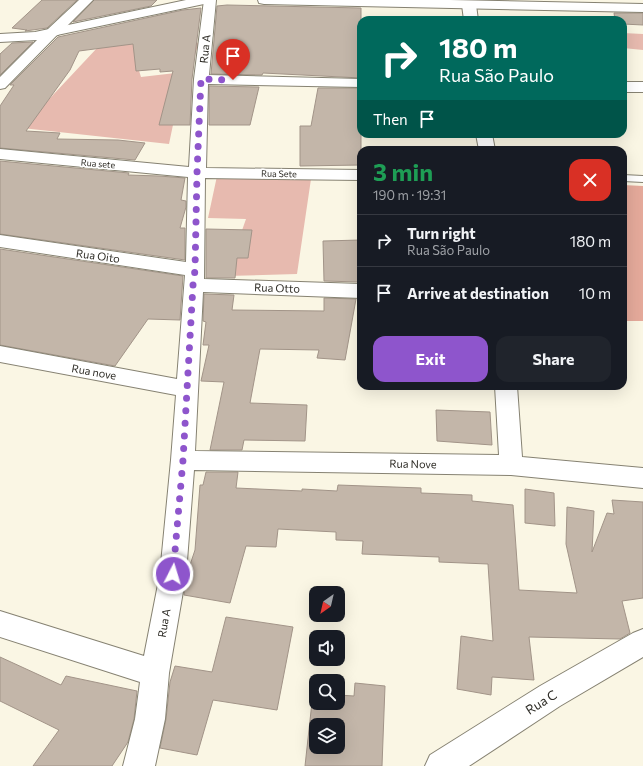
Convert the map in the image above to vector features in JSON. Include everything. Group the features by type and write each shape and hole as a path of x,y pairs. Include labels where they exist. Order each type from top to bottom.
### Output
{"street":[{"path":"0,85 87,0"},
{"path":"0,38 22,37 53,32 204,0"},
{"name":"Rua A","path":"139,766 150,719 156,673 173,574 183,460 194,278 201,79 210,0"},
{"path":"264,0 469,5 500,3 643,8"},
{"path":"469,5 470,16"},
{"path":"201,79 357,83"},
{"path":"627,87 643,87"},
{"name":"Rua sete","path":"0,154 197,173"},
{"name":"Rua Sete","path":"197,173 357,174"},
{"name":"Rua Oito","path":"0,241 194,278"},
{"name":"Rua Otto","path":"194,278 357,291"},
{"name":"Rua nove","path":"0,354 187,389"},
{"path":"506,390 511,465"},
{"name":"Rua Nove","path":"183,460 511,465 643,478"},
{"path":"0,624 156,673"},
{"name":"Rua C","path":"441,766 550,696 643,642"}],"lane":[{"path":"627,178 643,179"}],"shaded area":[{"path":"113,31 199,43 194,57 137,64 141,77 184,72 169,144 22,128"},
{"path":"627,33 643,34 643,50 627,48"},
{"path":"217,176 311,179 297,274 226,276 246,219 208,218"},
{"path":"627,185 643,186 643,321 627,321"}],"building":[{"path":"42,0 77,0 47,28 25,31 27,30 12,28"},
{"path":"94,0 157,0 151,6 73,22"},
{"path":"217,6 361,8 361,16 357,16 357,78 263,73 262,75 211,74"},
{"path":"201,8 192,79 190,125 159,125 173,71 160,72 160,69 136,71 133,44 79,51 70,70 26,131 60,133 57,139 118,140 145,143 135,160 0,148 0,106 14,85 10,85 58,37 183,10"},
{"path":"614,13 643,13 643,25 627,24 627,16 614,16"},
{"path":"33,42 0,75 0,54 12,43"},
{"path":"209,86 259,87 250,125 209,125"},
{"path":"318,88 357,88 357,138 361,138 361,146 357,146 357,165 300,166 300,126 311,126"},
{"path":"0,161 129,173 128,175 185,178 181,200 186,201 186,207 180,228 185,228 185,260 0,234"},
{"path":"206,229 252,230 248,258 237,258 235,278 206,278"},
{"path":"357,240 357,282 324,281 323,241"},
{"path":"0,249 183,276 180,320 148,319 115,366 0,345"},
{"path":"204,294 234,295 232,310 324,311 324,298 356,299 345,360 317,358 319,350 260,349 250,403 307,405 305,441 244,440 242,450 210,450 224,382 201,381 209,345 203,345 206,322 203,321"},
{"path":"436,410 490,412 492,445 437,441"},
{"path":"206,472 238,472 236,488 337,491 338,485 421,488 421,493 472,495 472,501 513,505 519,590 577,593 566,544 567,507 594,511 592,552 607,513 614,514 612,500 643,502 643,598 622,601 630,633 620,639 529,637 534,680 492,677 491,695 457,689 461,636 493,641 488,564 439,562 439,557 362,554 363,541 336,540 336,532 278,529 276,547 246,546 230,603 184,595 188,571 195,550 200,485 203,485"},
{"path":"525,489 554,493 555,526 525,523"},
{"path":"226,617 293,627 277,710 213,700 197,755 160,748 166,719 170,682 175,666 212,672"},
{"path":"0,657 61,685 66,676 137,691 134,719 128,742 112,766 33,766 59,730 0,701"},
{"path":"355,683 385,686 382,766 305,766 309,730 309,754 345,754 345,718 310,718 311,710 345,710 345,695 354,696"}],"route":[{"path":"173,574 183,460 195,270 201,79 233,80"}]}
